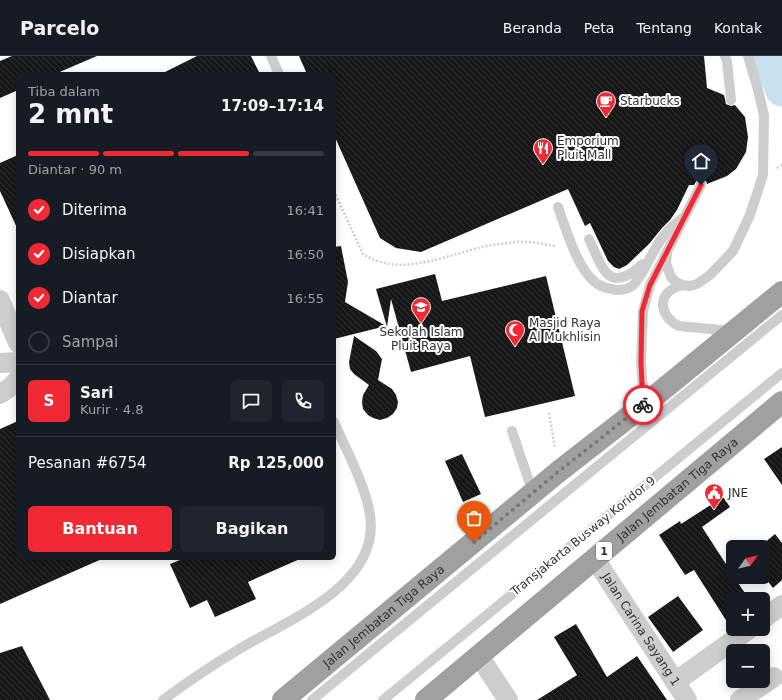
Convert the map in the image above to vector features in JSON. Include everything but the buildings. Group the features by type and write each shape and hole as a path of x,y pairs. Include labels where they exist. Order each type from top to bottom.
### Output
{"highway":[{"path":"777,304 782,274"},
{"name":"Jalan Jembatan Tiga Raya","path":"283,700 533,493 733,332 777,304"},
{"name":"Jalan Jembatan Tiga Raya","path":"426,700 782,402"}],"street":[{"path":"0,300 16,338"},
{"path":"0,363 16,362"},
{"path":"0,394 16,381"},
{"name":"Jalan Carina Sayang 1","path":"595,559 687,700"},
{"path":"770,614 782,605"},
{"path":"675,682 739,636"},
{"path":"479,656 508,700"},
{"path":"740,700 774,677"}],"lane":[{"path":"271,56 278,72"},
{"path":"725,56 727,61 731,100"},
{"path":"733,332 679,326 672,323 664,312 662,304 664,297 675,287 697,284 710,275 732,251 750,215 763,175 764,115 748,56"},
{"path":"644,405 641,362 642,311 650,285 701,185"},
{"path":"558,207 572,247 585,270 592,280 601,286 612,289 627,289 632,287 662,238 670,228 686,215"},
{"path":"589,239 602,269 614,279 621,278 632,272 649,259"},
{"path":"667,252 667,270 671,277 682,286"},
{"path":"312,700 777,304"},
{"name":"Transjakarta Busway Koridor 9","path":"383,700 782,373"},
{"path":"162,700 236,651 321,603 348,580 363,558 370,537 370,515 362,488 336,427"},
{"path":"512,431 533,493"}],"path":[{"path":"336,195 363,254 371,259 383,263 417,264 497,244 527,242 572,247"},
{"path":"549,413 555,451"}],"waterway":[{"path":"768,56 782,90"}],"way so far":[{"path":"474,542 558,472 643,405"}],"place":[{"name":"Starbucks","path":"606,118"},
{"name":"Emporium Pluit Mall","path":"543,165"},
{"name":"Sekolah Islam Pluit Raya","path":"421,324"},
{"name":"Masjid Raya Al Mukhlisin","path":"515,347"},
{"name":"JNE","path":"714,510"}],"route":[{"path":"643,405 641,362 642,311 650,285 701,185"}]}
